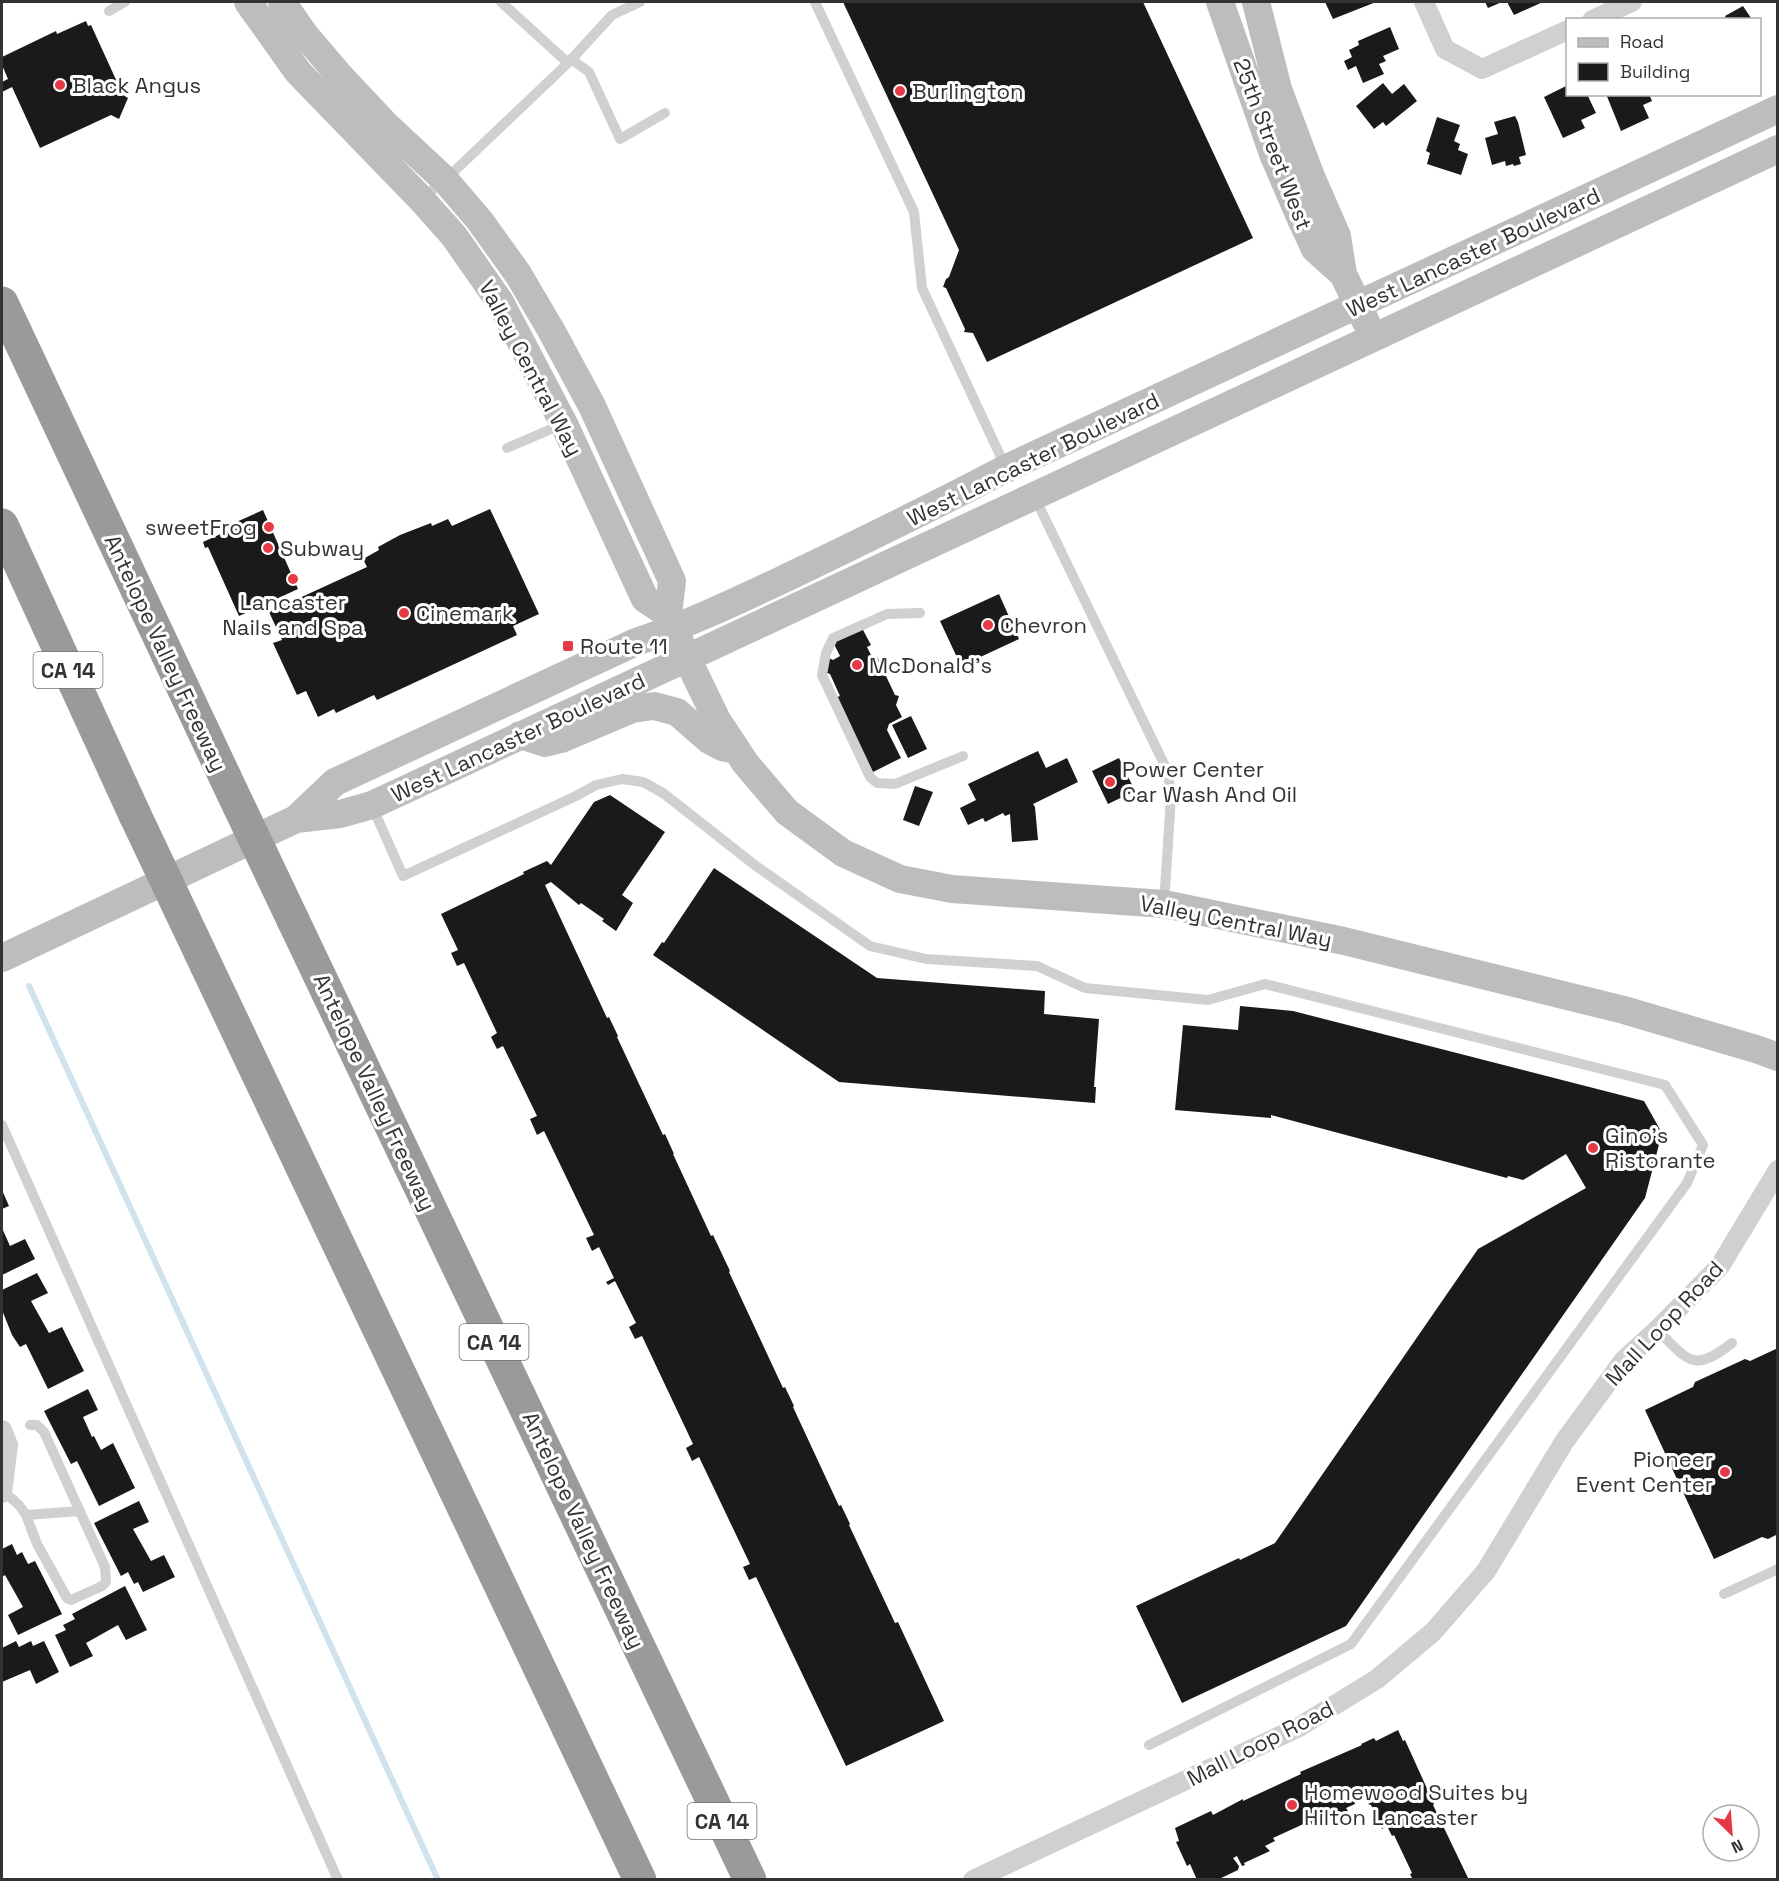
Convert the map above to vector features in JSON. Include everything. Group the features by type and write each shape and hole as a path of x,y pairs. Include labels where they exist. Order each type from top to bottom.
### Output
{"highway":[{"name":"Antelope Valley Freeway","path":"2,303 750,1880"},
{"name":"CA 14","path":"2,525 135,815 640,1880"}],"street":[{"name":"Valley Central Way","path":"248,2 298,72 454,236 500,302 564,423 645,599 671,622 717,720 746,764 787,812 843,853 900,879 952,889 1164,903 1344,941 1624,1010 1759,1050 1778,1058"},
{"path":"270,2 311,56 330,64"},
{"name":"Valley Central Way","path":"282,2 305,35 330,64 386,125 445,180 480,221 518,274 592,406 672,581 671,622"},
{"name":"25th Street West","path":"1220,2 1273,154 1301,219 1315,249 1343,274"},
{"name":"25th Street West","path":"1256,2 1278,89 1310,174 1337,236 1343,274 1374,337"},
{"path":"1424,2 1445,49 1482,69 1566,31"},
{"path":"1596,18 1632,2"},
{"name":"West Lancaster Boulevard","path":"2,958 296,819 335,782 636,642 671,622 896,526 1006,468 1778,109"},
{"name":"West Lancaster Boulevard","path":"296,819 340,814 372,806 1778,148"},
{"path":"520,735 545,743 561,739 632,710 654,706 677,712 709,740 722,747 736,750"},
{"name":"Mall Loop Road","path":"973,1880 1299,1727 1377,1679 1433,1632 1486,1571 1564,1442 1623,1360 1657,1330 1720,1266 1778,1170"},
{"path":"2,1430 8,1445 2,1492"}],"lane":[{"path":"109,11 125,2"},
{"path":"501,2 570,61 589,72 620,140 665,113"},
{"path":"421,200 570,61 612,15 640,2"},
{"path":"815,2 914,212 922,288 1006,468"},
{"path":"507,448 564,423"},
{"path":"1034,495 1168,772 1171,797 1164,903"},
{"path":"920,613 887,614 833,638 826,652 822,675 870,777 877,783 895,783 963,756"},
{"path":"372,806 403,876 596,785 622,779 643,782 663,793 756,866 870,946 926,959 1037,966 1085,988 1208,1000 1265,984 1665,1085 1703,1145 1688,1183 1351,1644 1149,1745"},
{"path":"2,1125 338,1880"},
{"path":"1657,1330 1686,1358 1698,1362 1715,1357 1732,1343"},
{"path":"2,1492 19,1505 26,1515 37,1544 64,1595 71,1600 102,1586 107,1579 105,1567 80,1511 44,1432 37,1425 30,1425"},
{"path":"26,1515 80,1511"},
{"path":"1724,1594 1778,1569"}],"building":[{"path":"843,2 1143,2 1253,238 987,362 973,333 964,332 965,329 946,288 943,287 959,250"},
{"path":"1325,2 1376,2 1333,19"},
{"path":"1485,2 1502,2 1488,8"},
{"path":"1507,2 1543,2 1514,15"},
{"path":"1743,6 1751,18 1726,18 1725,16"},
{"name":"Black Angus","path":"86,21 88,26 91,25 123,95 128,98 119,119 111,115 40,148 12,87 2,92 2,82 8,79 2,65 2,57 56,31 57,34"},
{"path":"1390,27 1399,49 1383,56 1386,61 1379,64 1384,74 1363,83 1356,66 1348,70 1344,61 1352,57 1349,50 1359,45 1358,41"},
{"path":"1383,83 1392,94 1404,84 1417,101 1386,126 1383,122 1374,129 1356,106"},
{"path":"1566,86 1566,96 1588,96 1596,113 1581,120 1585,128 1563,138 1544,97"},
{"path":"1607,96 1650,96 1652,101 1643,105 1649,118 1621,131"},
{"path":"1515,116 1526,155 1519,157 1521,164 1506,166 1505,161 1492,165 1485,138 1498,134 1494,122"},
{"path":"1437,117 1460,125 1454,141 1460,144 1458,150 1468,154 1461,175 1427,164 1430,153 1426,151"},
{"name":"Cinemark","path":"490,509 539,614 513,626 517,635 377,700 374,695 336,713 334,709 318,717 306,691 297,695 273,643 282,640 269,612 367,567 363,559 379,550 378,547 400,535 448,519 452,526"},
{"path":"263,510 298,589 239,616 208,547 205,548 203,542 236,527 234,523"},
{"path":"999,594 1019,639 961,666 940,621"},
{"path":"862,628 871,645 867,647 873,659 877,657 895,695 899,696 896,705 902,717 889,724 887,730 901,758 871,773 832,699 840,696 830,674 821,671 827,657 833,660 840,656 832,640"},
{"path":"911,716 927,749 908,758 892,725"},
{"path":"1038,751 1046,768 1067,758 1078,782 1033,804 1038,840 1012,842 1010,814 1005,816 1003,813 985,822 983,818 968,825 960,808 976,800 968,784"},
{"path":"1119,758 1135,791 1108,804 1092,771"},
{"path":"915,786 933,792 919,826 903,820"},
{"path":"610,795 665,832 622,895 633,903 616,931 602,921 604,919 581,903 579,905 551,882 545,885 663,1135 665,1134 711,1236 713,1235 783,1388 785,1387 794,1406 839,1506 841,1505 895,1623 898,1622 944,1721 846,1766 756,1577 749,1580 743,1567 750,1564 699,1457 692,1461 686,1448 693,1444 642,1336 635,1339 629,1327 636,1323 615,1281 608,1285 606,1282 614,1278 599,1247 592,1251 586,1238 594,1235 544,1131 537,1135 530,1119 537,1116 503,1046 497,1049 491,1037 497,1033 464,963 457,966 451,953 458,950 441,914 547,861 551,865 594,802"},
{"path":"714,868 877,978 1045,991 1044,1014 1099,1019 1095,1103 839,1082 653,955 662,942 664,943"},
{"path":"1240,1006 1293,1011 1644,1101 1662,1133 1645,1198 1346,1626 1182,1703 1136,1606 1275,1543 1478,1249 1586,1188 1566,1154 1523,1180 1508,1176 1507,1178 1271,1115 1271,1118 1175,1110 1183,1025 1238,1030"},
{"path":"2,1190 9,1206 2,1209"},
{"path":"2,1228 10,1246 25,1239 35,1259 2,1275"},
{"path":"37,1273 48,1293 31,1301 49,1333 62,1327 84,1371 48,1389 26,1344 20,1347 12,1335 2,1310 2,1290"},
{"name":"Pioneer Event Center","path":"1778,1348 1778,1534 1768,1539 1762,1537 1714,1559 1645,1410 1693,1387 1695,1382 1745,1359 1750,1361"},
{"path":"88,1389 98,1410 83,1417 92,1437 94,1436 101,1450 113,1443 135,1488 99,1506 77,1461 71,1464 44,1411"},
{"path":"139,1501 149,1522 133,1529 151,1561 164,1555 175,1577 143,1592 138,1582 134,1584 128,1572 121,1576 94,1523"},
{"path":"12,1544 17,1555 22,1552 28,1564 35,1561 62,1614 18,1635 8,1615 23,1607 5,1575 2,1577 2,1549"},
{"path":"125,1586 147,1630 126,1640 118,1625 86,1643 93,1656 70,1667 55,1635 66,1630 63,1625 75,1619 72,1614"},
{"path":"16,1641 19,1647 31,1641 33,1646 44,1641 59,1672 36,1684 30,1670 2,1682 2,1648"},
{"name":"Homewood Suites by Hilton Lancaster","path":"1398,1730 1403,1741 1405,1740 1469,1880 1413,1880 1410,1874 1412,1873 1394,1835 1392,1836 1387,1826 1382,1829 1371,1805 1368,1804 1376,1800 1372,1792 1354,1800 1355,1804 1346,1808 1348,1811 1344,1816 1323,1826 1322,1820 1312,1825 1310,1821 1273,1838 1275,1841 1265,1846 1270,1851 1244,1863 1245,1865 1242,1866 1237,1856 1233,1858 1239,1866 1238,1870 1217,1880 1197,1880 1190,1864 1187,1866 1176,1842 1179,1841 1175,1828 1211,1811 1213,1815 1374,1738 1376,1741"}],"waterway":[{"path":"29,986 438,1880"}],"place":[{"name":"Black Angus","path":"60,85"},
{"name":"Burlington","path":"900,91"},
{"name":"sweetFrog","path":"269,527"},
{"name":"Subway","path":"268,548"},
{"name":"Lancaster Nails and Spa","path":"293,579"},
{"name":"Cinemark","path":"404,613"},
{"name":"Chevron","path":"988,625"},
{"name":"Route 11","path":"568,646"},
{"name":"McDonald's","path":"857,665"},
{"name":"Power Center Car Wash And Oil","path":"1110,782"},
{"name":"Gino's Ristorante","path":"1593,1148"},
{"name":"Pioneer Event Center","path":"1725,1472"},
{"name":"Homewood Suites by Hilton Lancaster","path":"1292,1805"}]}
